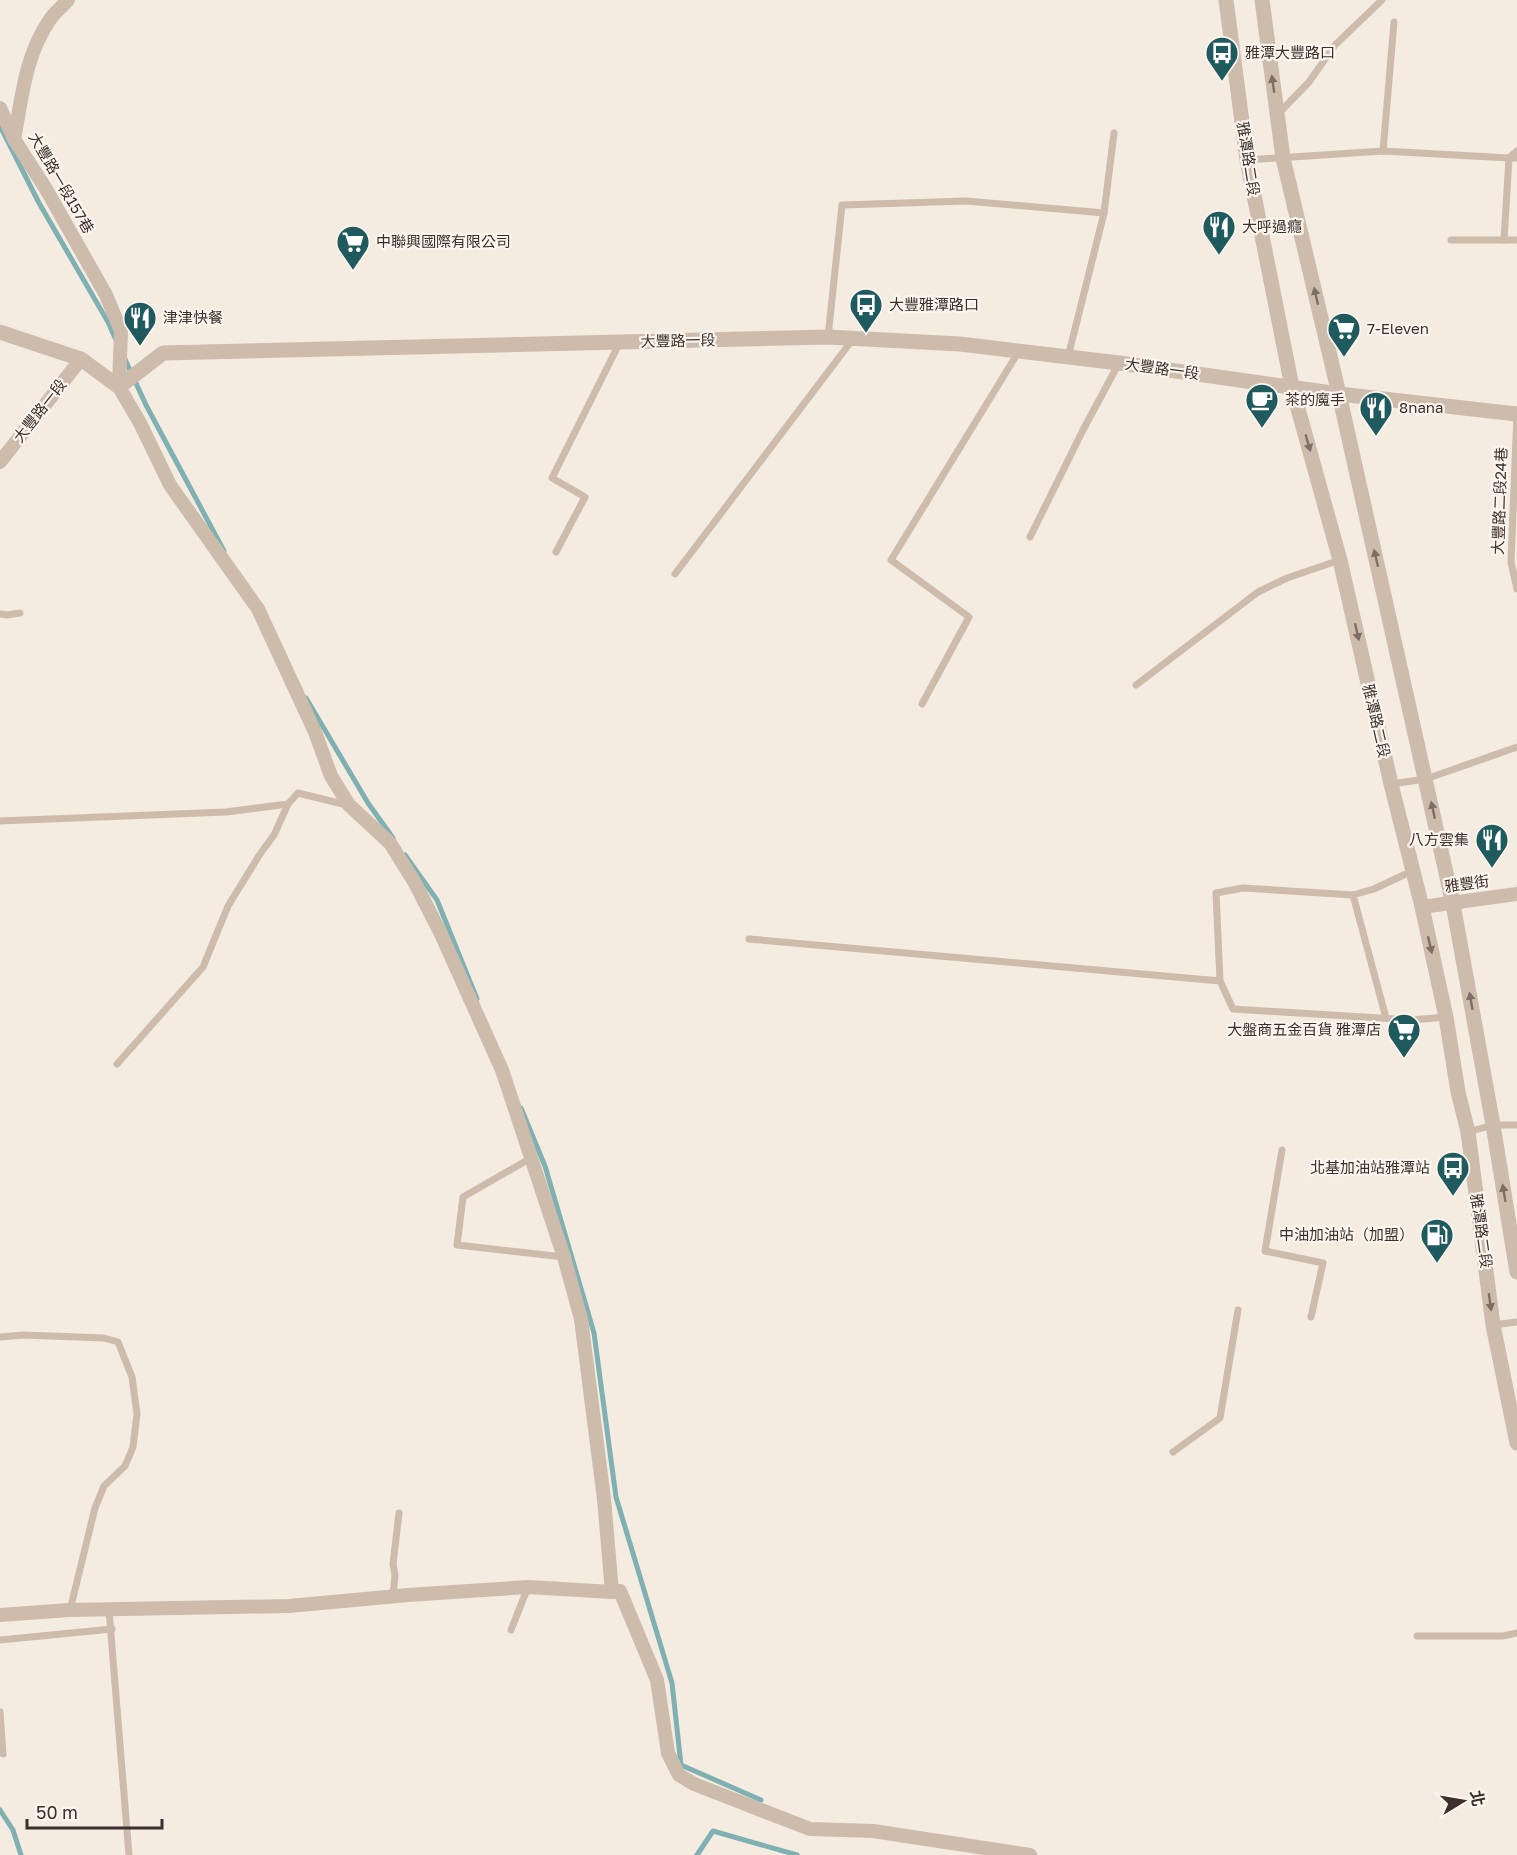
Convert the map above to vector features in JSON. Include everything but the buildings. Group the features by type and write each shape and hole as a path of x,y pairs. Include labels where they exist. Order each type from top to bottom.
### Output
{"street":[{"name":"大豐路一段157巷","path":"68,0 49,20 34,47 26,71 14,139 46,189 106,295 121,331 119,387"},
{"name":"雅潭路二段","path":"1226,0 1247,160 1292,387 1340,560 1446,1017 1467,1132 1493,1325 1517,1443"},
{"name":"雅潭路二段","path":"1262,0 1283,158 1339,394 1453,904 1517,1272"},
{"path":"0,108 14,139"},
{"path":"0,332 81,359 119,387 140,423 170,485 258,609 315,732 331,776 349,805 390,843 415,883 441,934 502,1070 533,1157 581,1319 604,1499 612,1593"},
{"name":"大豐路一段","path":"119,387 163,353 828,337 1019,351 1339,394 1517,414"},
{"name":"大豐路一段","path":"0,462 81,359"},
{"name":"雅豐街","path":"1422,907 1517,894"},
{"path":"0,1615 69,1610 289,1606 528,1587 612,1593 620,1591 657,1680 668,1753 679,1775 694,1784 810,1829 873,1831 1030,1855"}],"lane":[{"path":"1277,115 1309,82 1335,45 1382,0"},
{"path":"1383,151 1394,22"},
{"path":"1068,357 1104,213 1114,133"},
{"path":"1247,160 1383,151 1513,158"},
{"path":"1504,240 1513,158 1517,151"},
{"path":"828,337 842,205 966,201 1104,213"},
{"path":"1451,240 1517,240"},
{"path":"675,574 853,339"},
{"path":"556,552 585,497 552,477 620,342"},
{"path":"922,704 969,617 891,560 1019,351"},
{"path":"1030,537 1119,363"},
{"name":"大豐路二段24巷","path":"1517,414 1511,562 1517,589"},
{"path":"1136,685 1258,592 1287,578 1340,560"},
{"path":"0,614 20,613"},
{"path":"1391,784 1426,780 1517,747"},
{"path":"117,1064 203,967 228,906 274,835 288,804 298,794 349,805"},
{"path":"0,821 226,812 288,804"},
{"path":"1412,871 1353,896 1243,888 1216,893 1220,981 1233,1009 1412,1020 1446,1017"},
{"path":"1353,896 1386,1018"},
{"path":"749,939 1220,981"},
{"path":"1467,1132 1493,1125 1517,1125"},
{"path":"1282,1150 1265,1251 1323,1263 1311,1317"},
{"path":"533,1157 463,1197 457,1245 564,1257"},
{"path":"1173,1452 1220,1418 1238,1311"},
{"path":"1493,1325 1517,1322"},
{"path":"0,1337 23,1335 104,1338 118,1342 132,1377 137,1414 133,1447 125,1466 104,1486 94,1508 69,1610"},
{"path":"393,1596 393,1564 399,1513"},
{"path":"511,1630 528,1587"},
{"path":"110,1610 129,1855"},
{"path":"0,1640 112,1629"},
{"path":"1417,1636 1503,1636 1517,1633"},
{"path":"0,1712 3,1754"}],"waterway":[{"path":"0,126 39,203 108,322 116,340"},
{"path":"124,357 146,405 224,551"},
{"path":"306,698 368,803 393,838"},
{"path":"405,855 437,900 477,999"},
{"path":"521,1108 545,1166 594,1333 616,1497 672,1683 681,1765 761,1800"},
{"path":"0,1810 13,1830 21,1855"},
{"path":"697,1855 713,1831 797,1855"}],"place":[{"name":"雅潭大豐路口","path":"1222,82"},
{"name":"大呼過癮","path":"1219,256"},
{"name":"中聯興國際有限公司","path":"353,271"},
{"name":"大豐雅潭路口","path":"866,334"},
{"name":"津津快餐","path":"140,347"},
{"name":"7-Eleven","path":"1344,358"},
{"name":"茶的魔手","path":"1262,429"},
{"name":"8nana","path":"1376,437"},
{"name":"八方雲集","path":"1492,869"},
{"name":"大盤商五金百貨 雅潭店","path":"1404,1059"},
{"name":"北基加油站雅潭站","path":"1453,1197"},
{"name":"中油加油站（加盟）","path":"1437,1264"}]}
